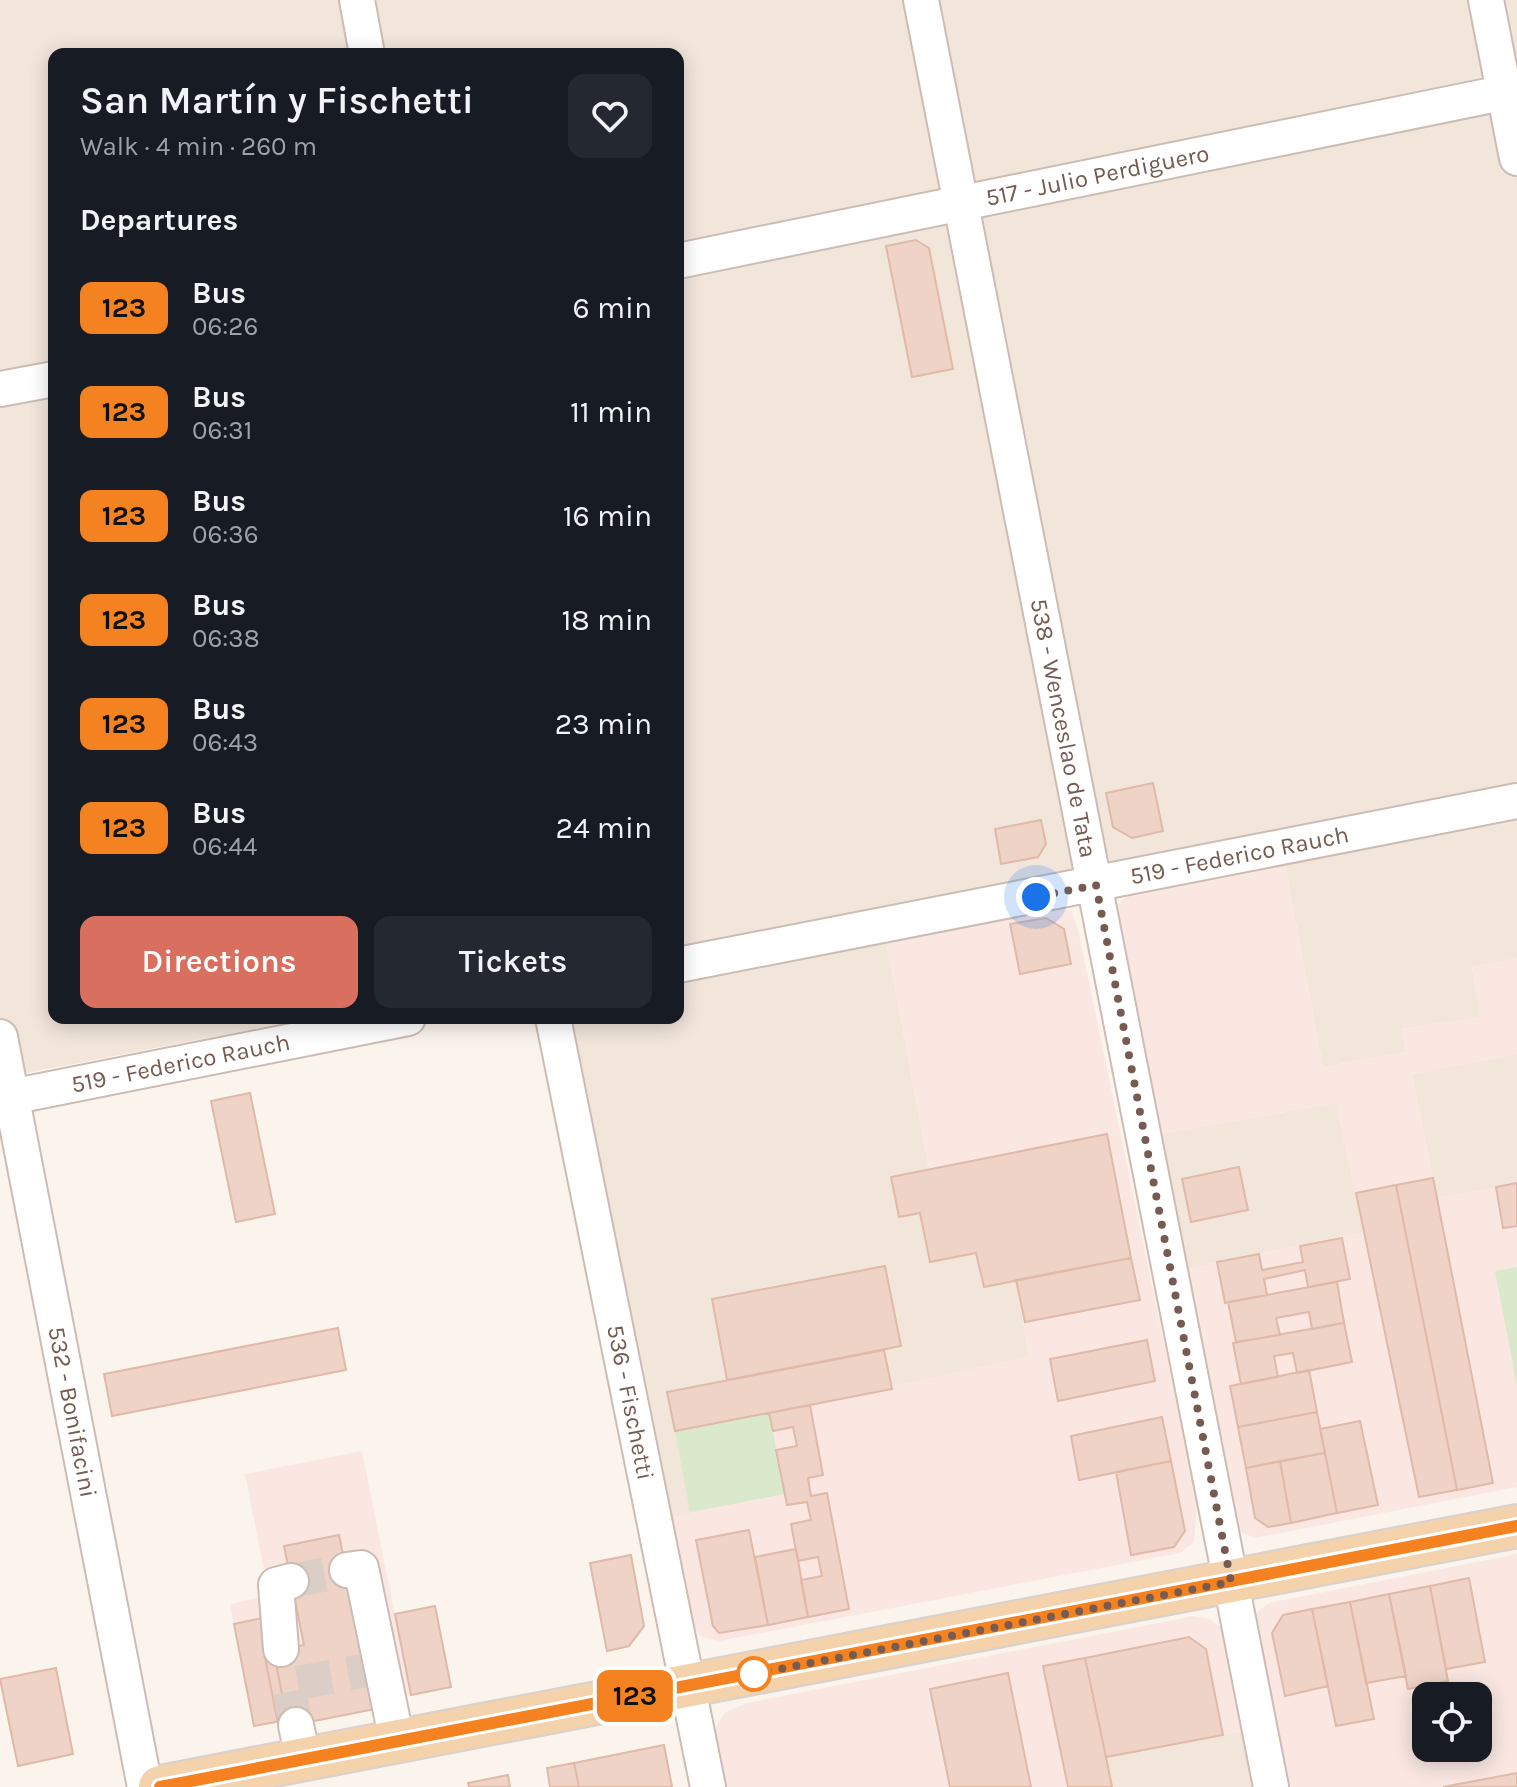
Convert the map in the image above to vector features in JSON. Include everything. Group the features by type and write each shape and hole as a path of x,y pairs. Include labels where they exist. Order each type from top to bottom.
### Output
{"main road":[{"path":"160,1787 300,1742 397,1741 1517,1526"}],"street":[{"path":"357,0 366,48"},
{"name":"538 - Wenceslao de Tata","path":"921,0 1271,1787"},
{"path":"1486,0 1511,92 1517,158"},
{"name":"517 - Julio Perdiguero","path":"684,260 1511,92"},
{"path":"0,389 48,380"},
{"name":"519 - Federico Rauch","path":"684,964 1517,801"},
{"name":"519 - Federico Rauch","path":"6,1098 378,1024"},
{"name":"536 - Fischetti","path":"554,1024 708,1787"},
{"name":"532 - Bonifacini","path":"0,1037 6,1098 145,1787"},
{"path":"347,1570 361,1568 374,1668 397,1741"},
{"path":"281,1649 276,1585 291,1581"}],"shaded area":[{"path":"0,0 1517,0 1517,785 684,946 684,48 48,48 48,1024 279,1024 0,1078"},
{"path":"1517,815 1517,958 1472,968 1481,1017 1401,1029 1406,1052 1323,1067 1284,860"},
{"path":"1284,860 1323,1067 1406,1052 1401,1029 1480,1017 1472,967 1517,958 1517,1054 1412,1074 1437,1197 1496,1187 1503,1228 1517,1226 1517,1487 1255,1538 1238,1531 1181,1270 1363,1232 1336,1103 1155,1135 1115,924 1118,905 1131,892"},
{"path":"1054,906 1071,911 1078,929 1197,1502 1194,1542 1180,1553 720,1641 702,1637 689,1623 668,1518 785,1494 769,1413 1029,1356 1016,1281 984,1287 976,1253 930,1262 920,1213 899,1217 891,1177 929,1168 886,940"},
{"path":"886,940 929,1169 900,1217 920,1213 1016,1280 1029,1357 892,1389 785,1494 668,1518 573,1026 684,1024 684,979"},
{"path":"1517,1054 1517,1226 1503,1228 1437,1198 1412,1074"},
{"path":"1336,1103 1364,1232 1181,1270 1155,1135"},
{"path":"362,1451 411,1695 254,1726 230,1604 269,1595 245,1474"},
{"path":"1517,1554 1517,1787 1284,1787 1252,1628 1257,1612 1269,1603"},
{"path":"1194,1616 1210,1619 1223,1629 1243,1731 1106,1757 1112,1787 722,1787 714,1746 716,1727 724,1713 747,1703"},
{"path":"1243,1731 1253,1787 1112,1787 1106,1757"}],"green space":[{"path":"1517,1267 1517,1386 1495,1271"},
{"path":"769,1413 785,1494 690,1512 675,1431"}],"building":[{"path":"916,240 929,248 953,369 912,377 886,246"},
{"path":"1153,783 1163,831 1132,838 1113,827 1106,793"},
{"path":"1041,820 1046,844 1038,857 1001,864 995,829"},
{"path":"1046,918 1064,929 1071,964 1020,974 1010,924"},
{"path":"250,1093 275,1214 236,1222 211,1101"},
{"path":"1107,1134 1131,1258 984,1287 976,1253 930,1262 920,1213 899,1217 891,1177"},
{"path":"1239,1167 1248,1210 1191,1222 1182,1179"},
{"path":"1433,1178 1493,1483 1457,1490 1396,1185"},
{"path":"1517,1183 1517,1226 1503,1228 1496,1187"},
{"path":"1396,1185 1457,1490 1419,1497 1356,1193"},
{"path":"1342,1238 1350,1279 1308,1287 1305,1270 1264,1279 1267,1295 1225,1303 1217,1262 1259,1254 1262,1270 1303,1262 1300,1246"},
{"path":"1131,1258 1140,1300 1025,1322 1016,1280"},
{"path":"885,1266 901,1346 727,1380 712,1299"},
{"path":"1337,1282 1344,1323 1312,1329 1309,1312 1276,1318 1280,1335 1236,1342 1228,1302"},
{"path":"1344,1323 1352,1362 1297,1373 1293,1353 1274,1356 1278,1377 1241,1384 1233,1343"},
{"path":"338,1328 346,1370 112,1416 104,1374"},
{"path":"1147,1340 1155,1381 1058,1401 1050,1359"},
{"path":"884,1350 892,1389 675,1431 667,1392"},
{"path":"1309,1370 1317,1412 1238,1427 1230,1386"},
{"path":"810,1405 823,1475 808,1478 811,1496 827,1493 849,1609 808,1617 801,1580 822,1576 818,1557 798,1561 791,1524 811,1520 807,1502 787,1505 776,1450 797,1446 793,1427 773,1431 769,1413"},
{"path":"1317,1412 1325,1453 1246,1468 1238,1427"},
{"path":"1162,1417 1171,1461 1079,1480 1071,1436"},
{"path":"1360,1421 1378,1505 1337,1513 1320,1429"},
{"path":"1325,1453 1337,1513 1291,1523 1280,1461"},
{"path":"1171,1461 1185,1531 1174,1547 1131,1555 1116,1472"},
{"path":"1280,1461 1291,1523 1268,1527 1255,1518 1246,1468"},
{"path":"749,1530 768,1625 719,1633 713,1626 696,1540"},
{"path":"339,1535 375,1709 279,1728 264,1653 304,1645 284,1546"},
{"path":"796,1549 808,1617 768,1625 755,1557"},
{"path":"631,1555 644,1626 629,1646 607,1651 590,1563"},
{"path":"1469,1578 1485,1662 1446,1669 1430,1586"},
{"path":"1430,1586 1448,1681 1412,1682 1412,1688 1408,1689 1389,1594"},
{"path":"1389,1594 1406,1676 1366,1683 1350,1602"},
{"path":"1350,1602 1374,1719 1336,1726 1312,1609"},
{"path":"435,1606 451,1687 411,1695 395,1614"},
{"path":"1312,1609 1328,1686 1285,1696 1272,1633 1283,1615"},
{"path":"267,1617 287,1720 254,1726 234,1624"},
{"path":"1189,1637 1206,1649 1223,1735 1106,1757 1085,1658"},
{"path":"1085,1658 1112,1787 1068,1787 1043,1666"},
{"path":"56,1668 73,1754 18,1766 0,1679"},
{"path":"1008,1673 1031,1787 950,1787 930,1689"},
{"path":"664,1745 672,1787 579,1787 574,1763"},
{"path":"574,1763 579,1787 550,1787 547,1768"},
{"path":"1517,1773 1517,1787 1443,1787"},
{"path":"508,1775 510,1787 469,1787 468,1783"}],"tunnel":[{"path":"291,1581 347,1570"},
{"path":"296,1725 288,1685 367,1670"}],"bus line":[{"name":"123","path":"160,1787 1517,1526"}],"route":[{"path":"754,1674 1231,1582 1096,885 1036,897"}]}
